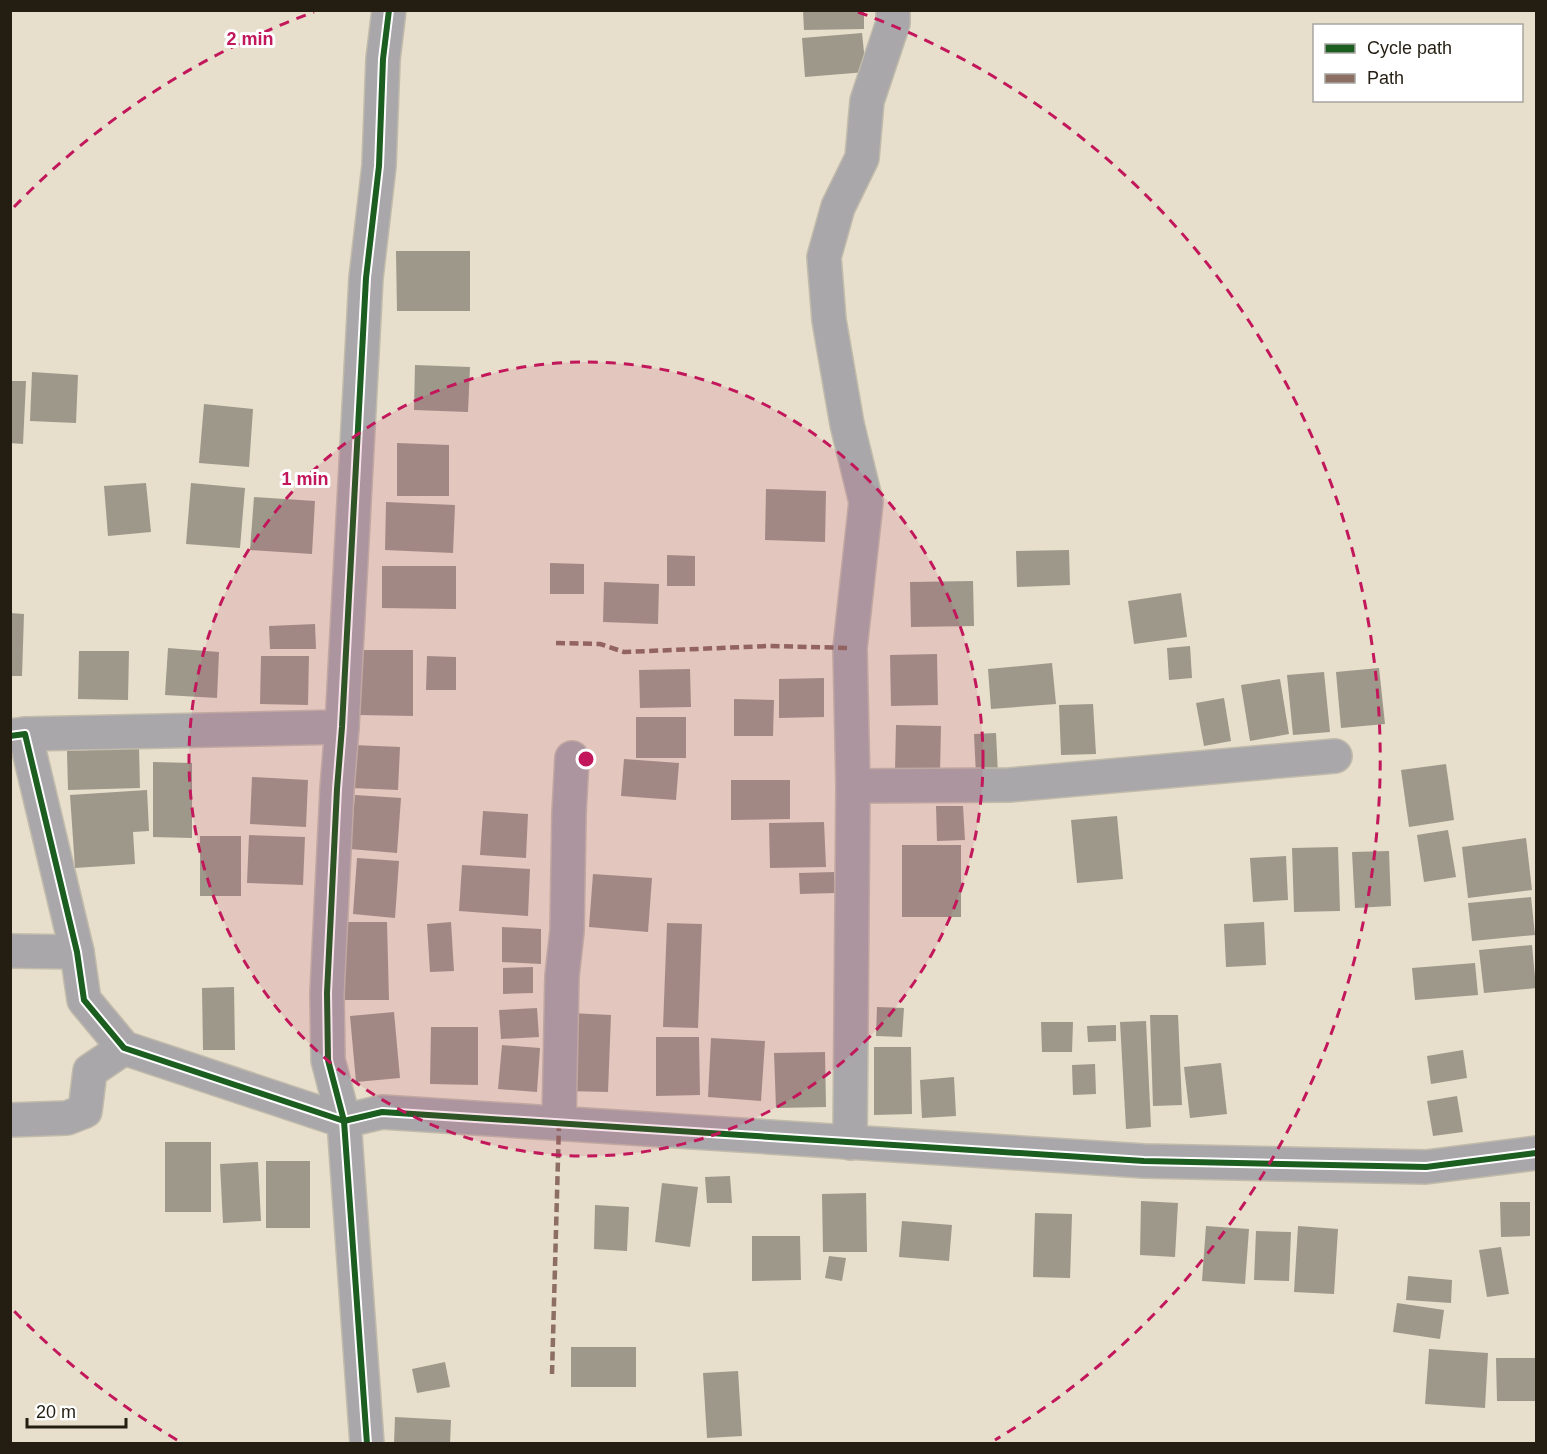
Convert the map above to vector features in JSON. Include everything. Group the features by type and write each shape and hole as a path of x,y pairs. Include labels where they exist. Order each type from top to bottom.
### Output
{"street":[{"path":"368,1443 344,1121 328,1060 327,1016 336,800 342,727 366,278 379,166 383,58 389,10"},
{"path":"850,1143 853,786 850,648 866,502 848,424 829,320 824,258 838,207 862,158 867,102 893,22 893,10"},
{"path":"342,727 18,735 76,952 84,1000 124,1048 344,1121 382,1112 1144,1161 1426,1167 1536,1153"},
{"path":"853,786 1009,785 1335,756"},
{"path":"559,1123 562,976 567,931 572,758"},
{"path":"10,951 76,952"},
{"path":"10,1120 67,1118 85,1111 90,1071 124,1048"}],"building":[{"path":"803,10 864,10 864,29 804,30"},
{"path":"862,33 866,72 805,77 802,38"},
{"path":"396,251 470,251 470,311 397,311"},
{"path":"415,365 470,367 468,412 414,410"},
{"path":"32,372 78,375 76,423 30,421"},
{"path":"10,381 26,381 23,444 10,443"},
{"path":"204,404 253,409 249,467 199,463"},
{"path":"397,443 449,445 449,496 397,496"},
{"path":"146,483 151,532 108,536 104,486"},
{"path":"191,483 245,488 240,548 186,544"},
{"path":"766,489 826,491 825,542 765,540"},
{"path":"254,497 315,501 312,554 250,550"},
{"path":"386,502 455,505 453,553 385,550"},
{"path":"1069,550 1070,585 1017,587 1016,551"},
{"path":"667,555 695,556 695,586 667,586"},
{"path":"550,563 584,564 584,594 550,594"},
{"path":"382,566 456,566 456,609 382,608"},
{"path":"973,581 974,626 911,627 910,582"},
{"path":"604,582 659,584 658,624 603,622"},
{"path":"1181,593 1187,637 1134,644 1128,601"},
{"path":"10,613 24,614 22,676 10,676"},
{"path":"315,624 316,649 270,649 269,626"},
{"path":"1190,646 1192,678 1169,680 1167,648"},
{"path":"168,648 219,652 217,698 165,695"},
{"path":"359,650 413,650 413,716 359,715"},
{"path":"79,651 129,651 128,700 78,699"},
{"path":"937,654 938,705 891,706 890,655"},
{"path":"261,656 309,656 308,705 260,704"},
{"path":"427,656 456,657 456,690 426,690"},
{"path":"1052,663 1056,704 991,709 988,669"},
{"path":"1379,668 1385,724 1341,728 1336,672"},
{"path":"690,669 691,707 640,708 639,670"},
{"path":"1324,672 1330,732 1293,735 1287,675"},
{"path":"824,678 824,717 779,718 779,679"},
{"path":"1280,679 1289,734 1250,741 1241,685"},
{"path":"1224,698 1231,741 1204,746 1196,703"},
{"path":"734,699 774,700 773,736 734,736"},
{"path":"1093,704 1096,754 1061,755 1059,705"},
{"path":"636,717 686,717 686,758 636,758"},
{"path":"896,725 941,726 940,774 895,772"},
{"path":"996,733 998,774 976,775 974,734"},
{"path":"353,745 400,747 398,790 351,788"},
{"path":"139,748 140,788 68,790 67,751"},
{"path":"624,759 679,763 676,800 621,796"},
{"path":"153,762 192,763 192,838 153,837"},
{"path":"1446,764 1454,820 1409,827 1401,770"},
{"path":"252,777 308,780 306,827 250,824"},
{"path":"731,780 790,780 790,819 731,820"},
{"path":"147,790 149,831 133,832 135,864 75,868 70,795"},
{"path":"355,795 401,798 397,853 350,849"},
{"path":"936,806 963,806 965,840 937,841"},
{"path":"483,811 528,814 526,858 480,855"},
{"path":"1117,816 1123,879 1077,883 1071,820"},
{"path":"824,822 826,867 770,868 769,823"},
{"path":"1448,830 1456,877 1424,882 1417,835"},
{"path":"249,835 305,837 303,885 247,883"},
{"path":"200,836 241,836 241,896 200,896"},
{"path":"1526,838 1532,890 1468,898 1462,847"},
{"path":"902,845 961,845 961,917 902,917"},
{"path":"1338,847 1340,911 1294,912 1292,848"},
{"path":"1389,851 1391,906 1355,908 1352,852"},
{"path":"1286,856 1288,900 1253,902 1250,858"},
{"path":"357,858 399,861 395,918 353,914"},
{"path":"462,865 530,869 528,916 459,911"},
{"path":"834,872 835,893 800,894 799,873"},
{"path":"593,874 652,878 648,932 589,927"},
{"path":"1531,897 1535,935 1472,941 1468,903"},
{"path":"342,922 387,922 389,1000 344,1000"},
{"path":"451,922 454,971 430,972 427,924"},
{"path":"1264,922 1266,965 1226,967 1224,924"},
{"path":"667,923 702,924 698,1028 663,1027"},
{"path":"502,927 541,929 541,964 502,962"},
{"path":"1532,945 1536,988 1484,993 1479,950"},
{"path":"1475,963 1478,995 1415,1000 1412,968"},
{"path":"533,967 533,993 503,994 503,968"},
{"path":"234,987 235,1050 203,1050 202,988"},
{"path":"877,1007 904,1008 902,1037 876,1036"},
{"path":"537,1008 539,1037 501,1039 499,1010"},
{"path":"394,1012 400,1078 356,1082 350,1016"},
{"path":"570,1013 611,1015 608,1092 567,1091"},
{"path":"1150,1015 1178,1015 1182,1105 1153,1106"},
{"path":"1146,1021 1151,1127 1126,1129 1120,1022"},
{"path":"1041,1022 1073,1022 1072,1052 1042,1052"},
{"path":"1116,1025 1116,1041 1088,1042 1087,1026"},
{"path":"431,1027 478,1027 478,1085 430,1084"},
{"path":"656,1037 699,1037 700,1095 656,1096"},
{"path":"711,1038 765,1041 761,1101 708,1097"},
{"path":"502,1045 540,1048 537,1092 498,1089"},
{"path":"874,1047 911,1047 912,1114 874,1115"},
{"path":"1463,1050 1467,1078 1431,1084 1427,1056"},
{"path":"825,1052 826,1107 776,1108 774,1053"},
{"path":"1221,1063 1227,1114 1190,1118 1184,1067"},
{"path":"1095,1064 1096,1094 1073,1095 1072,1065"},
{"path":"954,1077 956,1116 922,1118 920,1080"},
{"path":"1457,1096 1463,1132 1433,1136 1427,1101"},
{"path":"165,1142 211,1142 211,1212 165,1212"},
{"path":"266,1161 310,1161 310,1228 266,1228"},
{"path":"258,1162 261,1221 223,1223 220,1164"},
{"path":"730,1176 732,1203 707,1203 705,1177"},
{"path":"662,1183 698,1187 690,1247 655,1242"},
{"path":"866,1193 867,1252 823,1252 822,1194"},
{"path":"1141,1201 1178,1203 1175,1257 1140,1255"},
{"path":"1500,1202 1530,1202 1530,1236 1501,1237"},
{"path":"595,1205 629,1207 627,1251 594,1249"},
{"path":"1035,1213 1072,1214 1070,1278 1033,1277"},
{"path":"902,1221 952,1225 949,1261 899,1257"},
{"path":"1206,1226 1249,1229 1245,1284 1202,1281"},
{"path":"1298,1226 1338,1229 1334,1294 1294,1292"},
{"path":"1256,1231 1291,1232 1289,1281 1254,1280"},
{"path":"752,1236 800,1236 801,1280 752,1281"},
{"path":"1501,1247 1509,1294 1487,1297 1479,1250"},
{"path":"829,1256 846,1258 842,1281 825,1278"},
{"path":"1408,1276 1452,1280 1451,1303 1406,1300"},
{"path":"1397,1303 1444,1310 1440,1339 1393,1332"},
{"path":"571,1347 636,1347 636,1387 571,1387"},
{"path":"1429,1349 1488,1353 1485,1408 1425,1404"},
{"path":"1496,1358 1535,1358 1535,1401 1497,1401"},
{"path":"445,1362 450,1387 417,1393 412,1369"},
{"path":"738,1371 742,1436 707,1438 703,1373"},
{"path":"395,1417 451,1420 450,1444 394,1444"}],"marked path":[{"path":"556,643 600,644 624,652 769,646 850,648"},
{"path":"552,1374 559,1123"}],"cycle path":[{"path":"367,1444 344,1121 328,1060 327,993 366,278 379,166 383,59 389,10"},
{"path":"10,736 25,734 77,952 84,1000 124,1048 344,1121 382,1112 1144,1161 1426,1167 1536,1153"}]}
